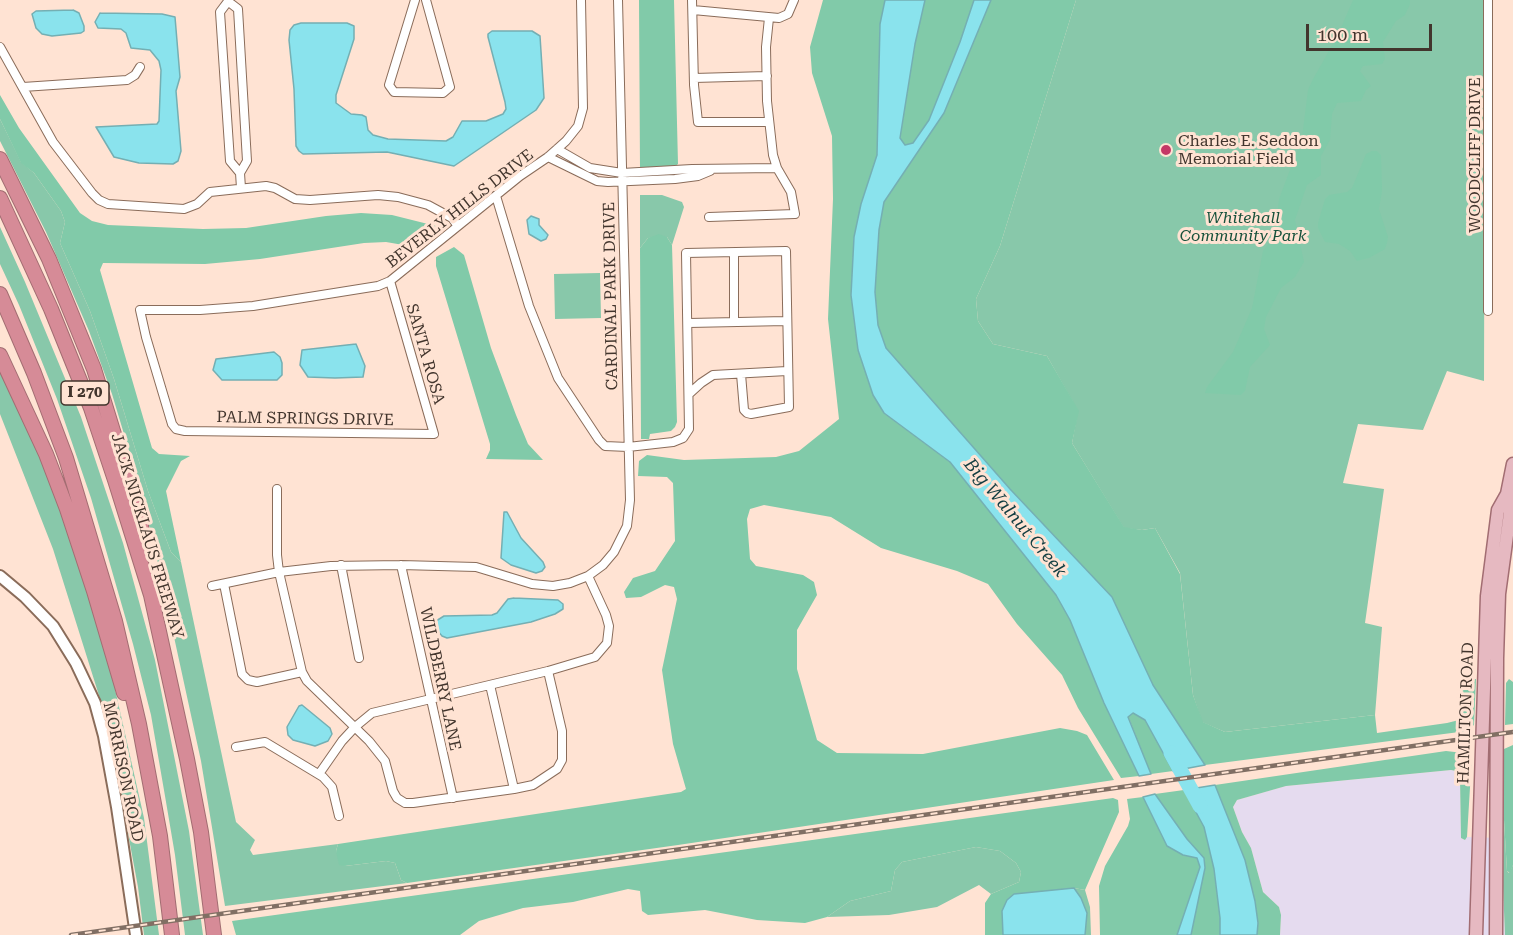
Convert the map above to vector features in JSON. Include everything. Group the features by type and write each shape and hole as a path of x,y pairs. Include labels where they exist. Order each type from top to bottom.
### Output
{"highway":[{"path":"0,159 49,259 94,369 141,526 151,595"},
{"name":"JACK NICKLAUS FREEWAY","path":"0,198 51,309 91,408 151,595 182,732 201,832 214,935"},
{"name":"I 270","path":"0,294 38,384 80,499 115,621 139,724 160,836 172,935"},
{"path":"0,355 46,454 67,509 123,691 139,724"}],"main road":[{"name":"HAMILTON ROAD","path":"1476,935 1487,596 1498,510 1507,494 1513,464"},
{"name":"HAMILTON ROAD","path":"1496,935 1497,658 1499,594 1510,513 1507,494"}],"street":[{"path":"416,0 389,85 394,92 442,93 450,87 426,0"},
{"name":"BEVERLY HILLS DRIVE","path":"176,429 168,417 140,310 200,310 253,306 360,290 390,281 548,157 566,141 578,126 583,108 581,0"},
{"name":"CARDINAL PARK DRIVE","path":"588,576 609,559 622,540 627,526 630,500 618,0"},
{"path":"692,0 694,78 698,122 769,122"},
{"path":"693,10 769,18 785,17 794,0"},
{"name":"WOODCLIFF DRIVE","path":"1488,0 1488,311"},
{"path":"240,173 248,161 239,20 238,9 229,1 220,12 230,161 240,173 241,188"},
{"path":"709,217 795,214 791,192 777,168 773,155 769,122 766,47 769,18"},
{"path":"0,46 53,142 92,193 99,200 108,204 175,210 191,207 210,192 266,186 275,188 295,199 378,195 398,197 429,205 452,218 458,226"},
{"path":"23,87 127,80 135,75 140,67"},
{"path":"694,78 767,76"},
{"name":"BEVERLY HILLS DRIVE","path":"557,149 590,168 623,177"},
{"name":"BEVERLY HILLS DRIVE","path":"548,157 597,181 623,177"},
{"path":"623,177 675,179 698,176 715,168 777,168"},
{"path":"496,196 529,306 558,378 605,446 628,447 673,442 683,438 689,429 686,253 786,251 789,407 747,413 744,410 741,374"},
{"path":"734,253 734,321"},
{"name":"SANTA ROSA","path":"390,281 434,434"},
{"path":"688,323 786,321"},
{"path":"690,393 713,375 787,371"},
{"name":"PALM SPRINGS DRIVE","path":"176,429 434,434"},
{"path":"277,489 279,572 302,672 307,681 355,727 385,761 393,791 405,803 533,785 557,769 562,760 562,731 548,671"},
{"path":"341,565 359,658"},
{"path":"212,586 279,572 341,565 476,567 541,586 560,585 588,576 609,626 607,643 601,652 589,660 548,671 372,713 355,727 319,774"},
{"name":"WILDBERRY LANE","path":"401,565 453,798"},
{"name":"MORRISON ROAD","path":"0,576 25,597 53,626 76,663 95,703 104,736 117,807 136,935"},
{"path":"224,584 242,674 248,680 257,682 302,672"},
{"path":"490,685 514,789"},
{"path":"236,747 265,742 319,774 332,787 339,816"}],"shaded area":[{"path":"1456,771 1460,778 1461,838 1465,840 1467,837 1501,838 1505,935 1280,935 1279,907 1263,892 1251,848 1242,832 1233,807 1237,800 1286,786"}],"green space":[{"path":"639,0 674,0 678,164 673,168 640,169"},
{"path":"823,0 885,0 880,24 877,155 861,204 854,237 851,295 858,350 873,395 884,413 950,462 1056,595 1070,620 1104,703 1139,776 1121,778 1078,708 1062,675 1017,624 988,584 957,571 881,548 831,517 764,505 750,509 747,519 750,559 756,566 803,575 814,582 817,595 797,630 797,669 817,740 837,753 923,754 1060,728 1087,735 1114,780 407,883 401,880 395,863 386,861 339,865 336,851 338,844 681,792 686,789 673,744 662,670 677,599 674,587 665,585 641,597 626,598 624,592 633,578 655,571 675,541 673,483 667,477 638,476 639,461 647,455 684,460 776,457 799,451 839,419 828,319 833,199 832,136 812,73 810,47"},
{"path":"925,0 974,0 929,120 913,143 905,145 900,138 915,44"},
{"path":"991,0 1076,0 1000,246 976,299 978,321 993,344 1047,356 1079,411 1072,443 1124,527 1142,530 1155,528 1180,574 1193,695 1203,722 1225,732 1375,715 1377,733 1447,723 1459,720 1460,682 1476,679 1474,725 1467,731 1205,765 1153,685 1112,597 1010,489 886,348 878,325 875,292 879,230 884,202 944,113"},
{"name":"Whitehall Community Park","path":"1076,0 1485,0 1484,381 1447,371 1423,430 1358,424 1343,483 1384,489 1365,623 1382,627 1375,715 1225,732 1202,722 1193,695 1180,573 1155,528 1142,530 1124,528 1072,443 1078,411 1047,356 993,344 978,321 976,299 1000,246"},
{"path":"1353,0 1410,0 1410,4 1405,15 1396,21 1383,42 1385,59 1382,64 1363,66 1360,71 1371,86 1366,90 1361,101 1337,103 1332,114 1330,140 1321,156 1321,175 1307,185 1295,220 1304,262 1295,277 1281,288 1266,317 1264,329 1270,345 1250,367 1245,391 1241,395 1205,393 1233,352 1252,308 1263,251 1271,241 1276,228 1279,199 1302,138 1308,90 1337,37"},
{"path":"0,95 19,128 80,213 92,221 108,225 203,229 246,228 361,213 392,215 436,226 438,231 415,247 386,242 364,243 260,259 205,264 103,263 100,270 152,448 159,454 190,456 181,461 166,491 181,562 171,552 148,491 114,379 90,311 60,243 65,222 61,211 34,173 21,163 0,119"},
{"path":"0,119 21,162 34,173 61,211 65,222 60,243 90,311 114,379 148,491 171,552 181,562 236,822 255,840 250,850 253,855 338,844 336,851 345,866 386,861 395,863 401,880 407,883 225,906 201,761 154,545 133,464 112,394 89,331 46,232 0,141"},
{"path":"1377,151 1381,155 1382,191 1379,209 1388,237 1385,249 1369,258 1357,261 1350,251 1339,244 1325,242 1318,223 1325,199 1329,195 1347,192 1352,188 1366,154"},
{"path":"640,195 662,195 682,202 684,207 672,245 667,237 648,238 640,248"},
{"path":"0,227 81,417 123,543 155,660 189,831 203,935 185,935 175,855 151,715 133,644 91,498 57,399 0,264"},
{"path":"659,234 667,237 672,245 677,422 671,431 650,434 649,439 641,439 640,248 648,238"},
{"path":"454,247 464,255 491,348 528,444 543,460 486,459 490,444 436,266 436,257"},
{"path":"600,273 601,318 555,319 554,274"},
{"path":"0,371 56,497 85,584 113,680 144,818 159,935 144,935 138,887 107,721 53,549 0,414"},
{"path":"1509,679 1513,682 1513,724 1505,725 1506,683"},
{"path":"1133,712 1145,720 1173,771 1151,774 1128,716"},
{"path":"1513,745 1513,865 1510,873 1507,871 1502,786 1504,749"},
{"path":"1446,751 1472,754 1465,840 1461,838 1460,778 1456,771 1451,770 1286,786 1237,800 1233,807 1242,832 1251,848 1263,892 1279,907 1281,915 1280,935 1257,935 1255,901 1245,860 1215,785"},
{"path":"1502,786 1507,871 1509,873 1513,865 1513,935 1505,935 1501,838"},
{"path":"1184,790 1204,826 1214,869 1220,935 1191,935 1205,868 1204,858 1187,839 1155,794"},
{"path":"1143,797 1167,846 1183,855 1198,858 1200,867 1177,935 1100,935 1099,886 1105,866 1128,826 1130,819 1127,799"},
{"path":"1113,798 1118,800 1119,812 1085,890 1074,888 1002,911 1003,935 985,935 985,903 991,894 1019,882 1021,872 1016,863 1000,851 976,847 902,862 895,870 891,891 850,901 827,917 805,923 757,920 705,910 648,915 642,911 640,891 628,889 573,902 523,908 479,921 460,935 236,935 232,921"},
{"path":"976,847 1000,851 1016,863 1021,872 1019,882 991,894 979,885 937,907 889,915 827,917 850,901 891,891 895,870 902,862"},
{"path":"1074,888 1085,890 1090,907 1091,935 1085,935 1087,913"}],"water":[{"path":"885,0 925,0 915,44 900,138 905,145 913,143 929,120 974,0 991,0 944,113 884,202 879,230 875,292 878,325 886,348 1010,489 1112,597 1153,685 1205,765 1173,771 1145,720 1133,713 1128,717 1151,774 1139,776 1104,703 1070,620 1056,595 950,462 884,413 873,395 858,350 851,295 854,237 861,204 877,155 880,24"},
{"path":"73,10 79,13 84,26 84,31 81,33 52,36 42,34 36,28 32,14 36,11"},
{"path":"100,13 162,14 175,17 180,77 176,91 181,151 178,161 173,164 139,163 114,157 96,127 157,124 161,70 159,61 150,50 131,48 126,33 121,29 98,28 95,22"},
{"path":"347,23 354,26 354,39 336,95 336,103 351,114 366,117 368,130 373,135 388,139 446,141 453,137 462,121 486,121 503,114 506,109 505,102 488,37 492,31 532,31 540,36 544,98 536,110 454,166 387,152 303,154 296,146 289,40 290,30 294,25"},
{"path":"531,216 539,219 539,225 548,235 546,239 541,241 529,234 527,220"},
{"path":"356,344 365,366 363,377 308,377 300,365 302,350"},
{"path":"274,352 280,357 282,363 282,375 277,380 222,380 213,370 216,359"},
{"path":"504,512 507,512 521,538 543,562 545,567 542,571 536,573 511,565 501,558"},
{"path":"508,599 558,600 563,604 563,609 531,622 447,638 436,629 436,621 444,616 492,615 497,613"},
{"path":"302,705 330,728 332,734 328,741 315,746 293,740 288,735 287,727 299,706"},
{"path":"1215,785 1245,860 1255,901 1257,935 1220,935 1214,869 1204,827 1184,790"},
{"path":"1155,794 1187,839 1204,858 1205,868 1191,935 1177,935 1200,867 1197,858 1183,855 1167,846 1143,797"},
{"path":"1074,888 1087,913 1085,935 1003,935 1002,911 1007,900 1014,894"}],"waterway":[{"name":"Big Walnut Creek","path":"1171,753 1200,806"}],"railway":[{"path":"71,935 1513,732"}],"place":[{"name":"Charles E. Seddon Memorial Field","path":"1166,150"}]}
